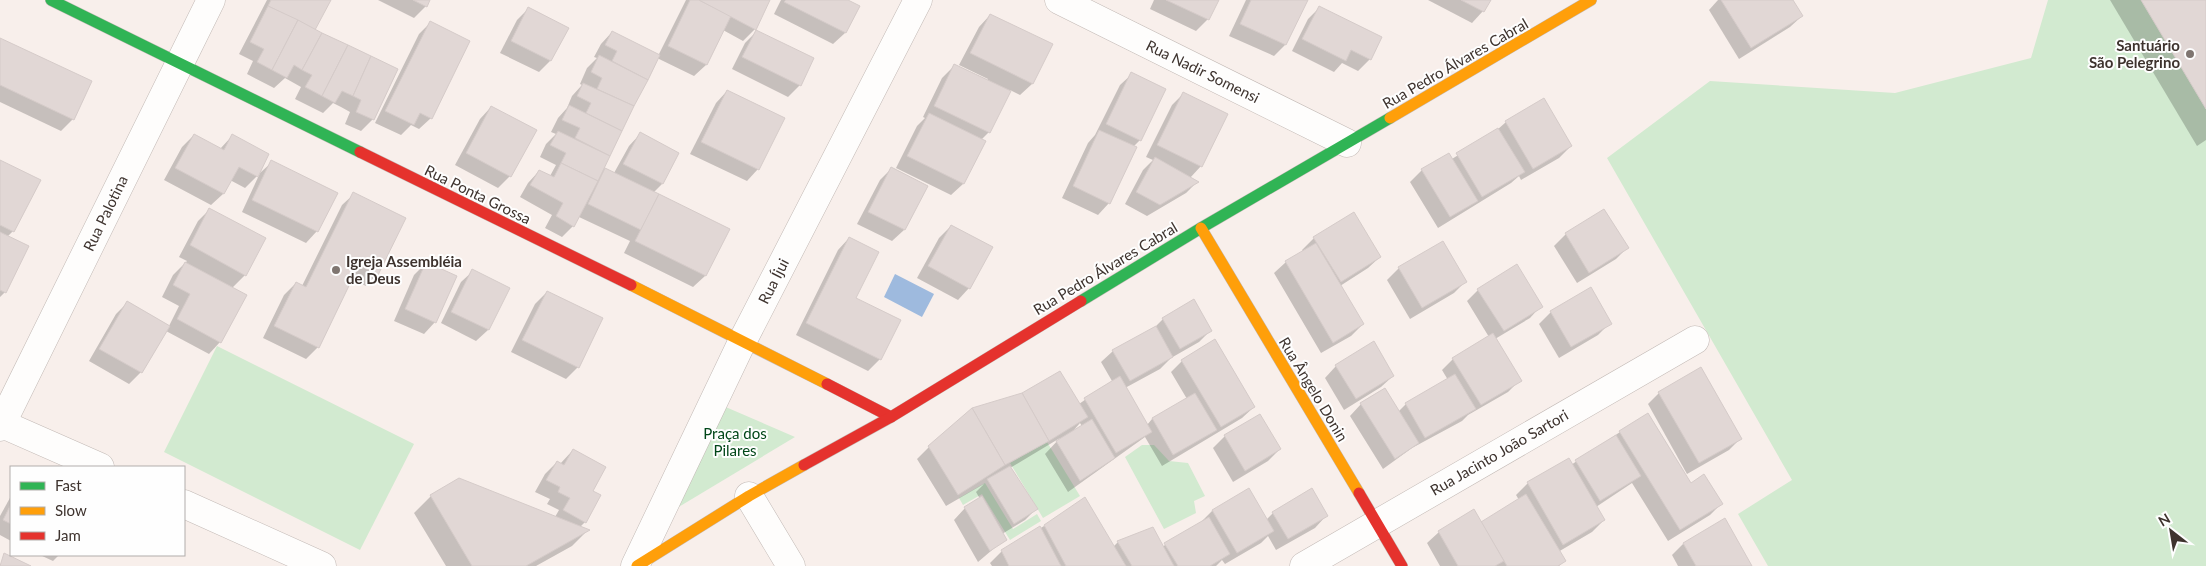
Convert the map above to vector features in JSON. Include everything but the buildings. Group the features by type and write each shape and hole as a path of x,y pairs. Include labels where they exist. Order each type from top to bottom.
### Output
{"street":[{"name":"Rua Ponta Grossa","path":"51,0 743,340 891,418"},
{"name":"Rua Palotina","path":"1,424 211,0"},
{"name":"Rua Íjui","path":"636,566 743,340 918,0"},
{"name":"Rua Nadir Somensi","path":"1059,0 1347,143"},
{"name":"Rua Pedro Álvares Cabral","path":"636,566 749,496 891,418 1201,228 1591,0"},
{"name":"Rua Ângelo Donin","path":"1201,228 1402,566"},
{"name":"Rua Jacinto João Sartori","path":"1304,566 1695,340"},
{"path":"1,424 98,466"},
{"path":"749,496 791,566"},
{"path":"185,504 322,566"}],"green space":[{"path":"2048,0 2206,0 2206,566 1768,566 1738,514 1792,480 1607,158 1710,81 1895,93 2031,58"},
{"path":"217,346 414,444 360,550 164,452"},
{"name":"Praça dos Pilares","path":"721,405 795,437 672,511"},
{"path":"1047,442 1080,496 1043,518 1010,463"},
{"path":"1142,445 1154,445 1169,461 1188,463 1205,496 1194,501 1196,513 1164,529 1125,457"},
{"path":"985,483 1013,529 1037,514 1041,521 1010,540 982,494 963,505 959,498"}],"water":[{"path":"895,274 934,294 922,317 884,297"}],"traffic: fast":[{"path":"51,0 360,152"},
{"path":"1081,301 1201,228 1390,118"}],"traffic: slow":[{"path":"1390,118 1591,0"},
{"path":"1201,228 1359,493"},
{"path":"631,285 827,384"},
{"path":"637,566 749,496 804,465"}],"traffic: jam":[{"path":"360,152 631,285"},
{"path":"804,465 891,417 1081,301"},
{"path":"827,384 891,417"},
{"path":"1359,493 1402,566"}],"place":[{"name":"Santuário São Pelegrino","path":"2190,54"},
{"name":"Igreja Assembléia de Deus","path":"336,270"}]}
